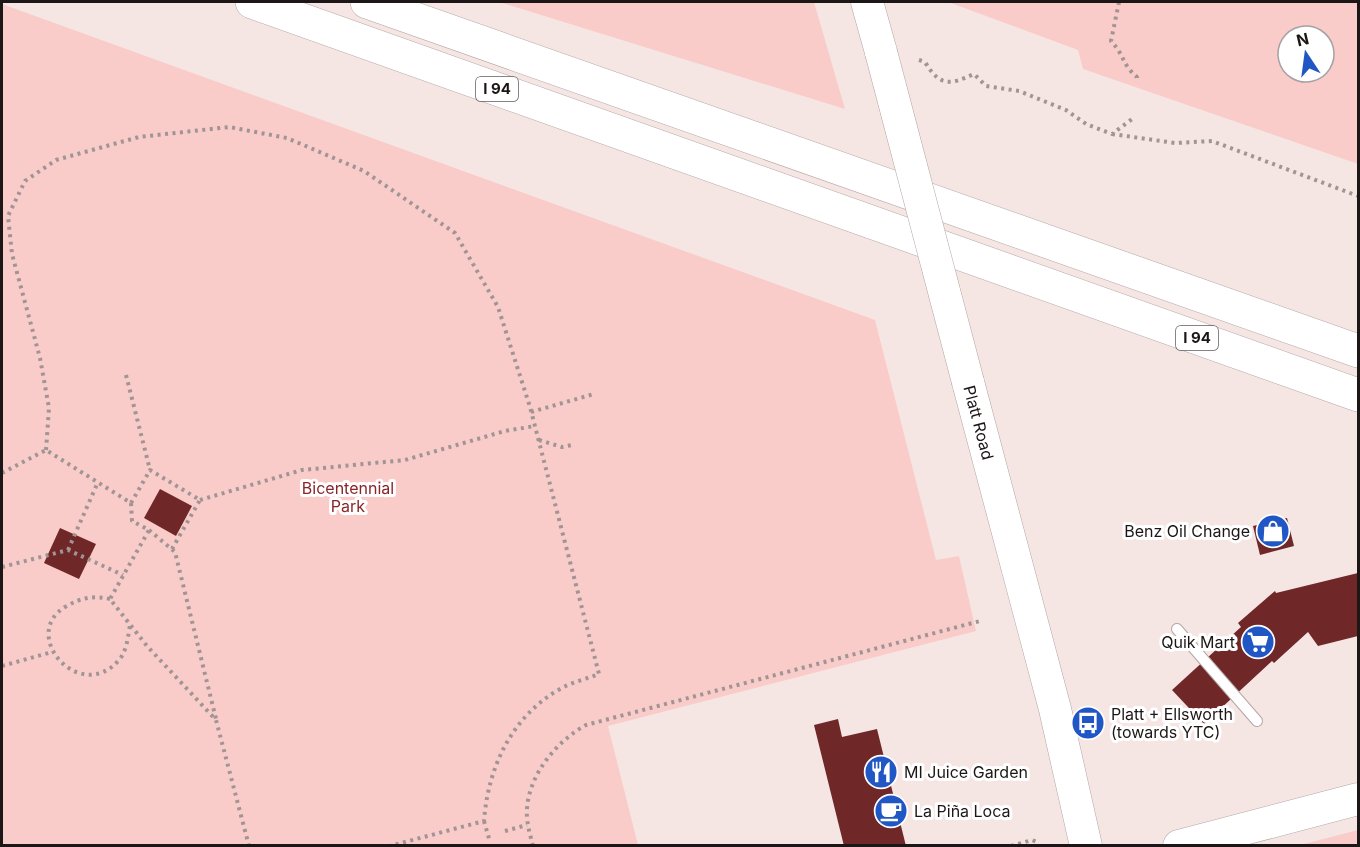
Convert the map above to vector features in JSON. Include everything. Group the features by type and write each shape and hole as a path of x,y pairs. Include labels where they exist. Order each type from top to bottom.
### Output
{"highway":[{"name":"I 94","path":"252,2 1359,394"},
{"name":"I 94","path":"368,2 1359,351"}],"main road":[{"name":"Platt Road","path":"867,2 1055,709 1086,846"},
{"path":"1179,846 1359,799"}],"lane":[{"path":"1177,628 1257,721"}],"path":[{"path":"1119,2 1111,41 1121,51 1123,62 1137,76 1137,82"},
{"path":"919,60 925,62 931,72 946,83 956,82 974,74 986,86 1019,92 1066,110 1086,124 1112,134 1175,142 1212,141 1359,196"},
{"path":"1112,134 1132,119"},
{"path":"46,450 49,408 40,358 12,254 8,216 25,181 56,160 139,137 229,127 287,138 364,171 455,233 498,307 539,440 599,674 561,688 535,706 518,724 496,762 484,821 490,842"},
{"path":"126,375 150,470 131,503 132,521 149,530 172,549 249,846"},
{"path":"531,412 594,393"},
{"path":"172,549 200,500 302,470 405,460 506,431 535,426"},
{"path":"539,440 562,447 572,446"},
{"path":"46,450 131,503"},
{"path":"2,473 46,450"},
{"path":"150,470 200,500"},
{"path":"68,550 98,482"},
{"path":"110,599 149,530"},
{"path":"2,567 68,550 123,575"},
{"path":"130,624 120,660 106,670 88,676 79,674 68,669 52,652 50,628 62,608 90,597 110,599 130,624 147,646 216,720"},
{"path":"533,846 526,808 530,792 549,756 574,731 586,724 980,621"},
{"path":"2,666 52,652"},
{"path":"390,846 484,821"},
{"path":"505,831 528,825"},
{"path":"1011,846 1032,840 1038,842"}],"green space":[{"path":"499,2 814,2 845,109"},
{"path":"948,2 1358,2 1358,164 1083,69 1078,50"},
{"name":"Bicentennial Park","path":"2,4 875,320 936,560 959,556 976,631 608,726 638,845 2,845"},
{"path":"1358,830 1358,845 1300,845"}],"building":[{"path":"160,489 192,506 176,536 144,518"},
{"name":"Benz Oil Change","path":"1287,518 1294,546 1260,555 1253,526"},
{"path":"60,528 96,544 79,579 44,563"},
{"path":"1358,573 1358,636 1318,646 1308,632 1274,663 1272,661 1204,724 1172,690 1241,627 1238,623 1275,591 1276,593"},
{"path":"838,719 842,737 877,729 906,846 844,846 814,725"}],"place":[{"name":"Benz Oil Change","path":"1273,531"},
{"name":"Quik Mart","path":"1258,642"},
{"name":"Platt + Ellsworth (towards YTC)","path":"1088,723"},
{"name":"MI Juice Garden","path":"881,772"},
{"name":"La Piña Loca","path":"891,811"}]}
